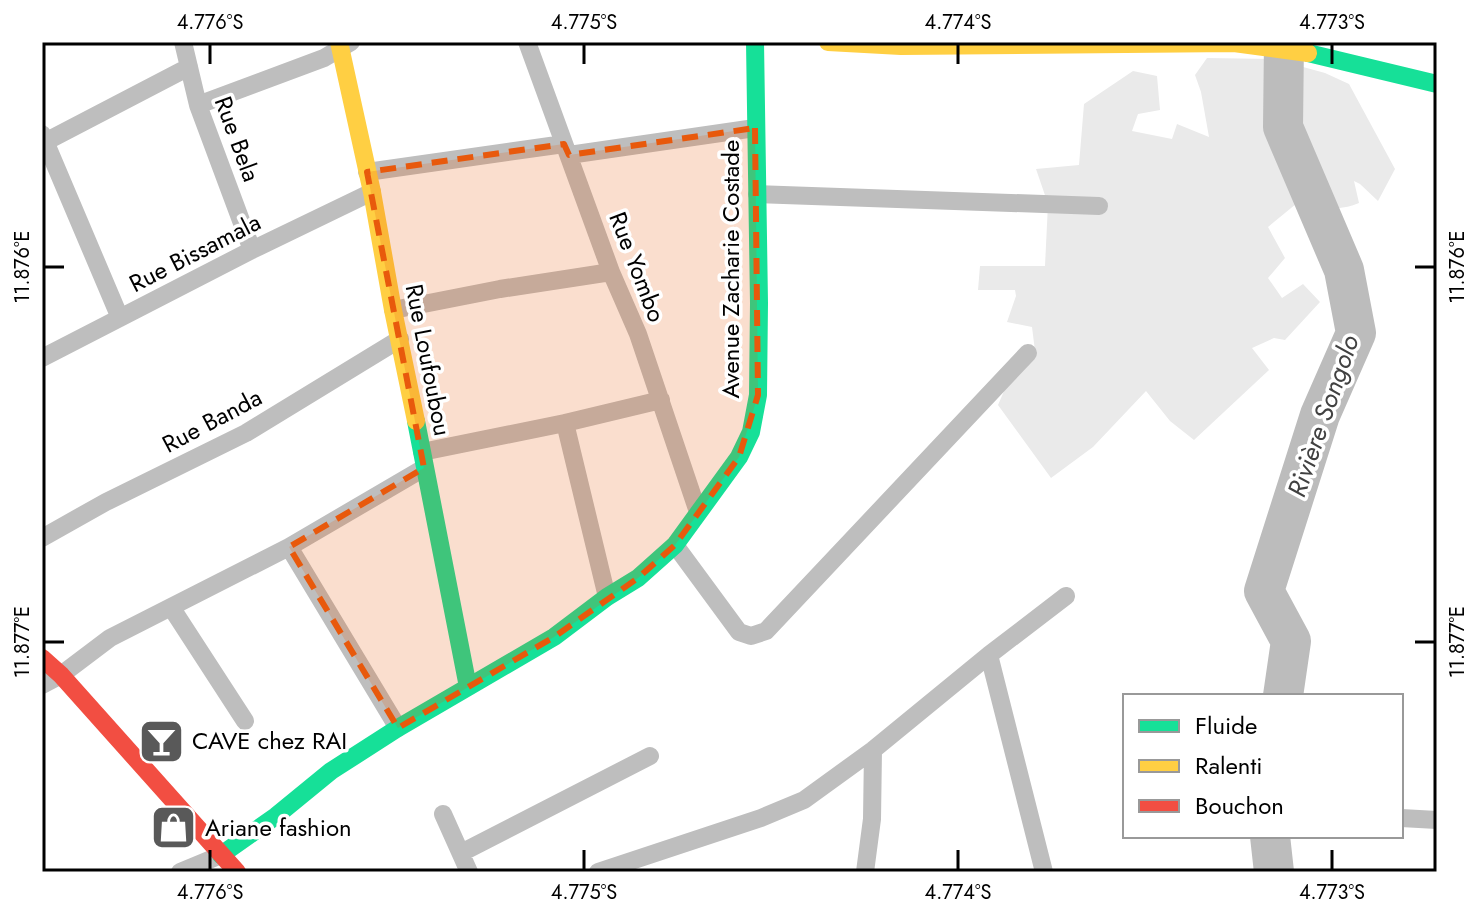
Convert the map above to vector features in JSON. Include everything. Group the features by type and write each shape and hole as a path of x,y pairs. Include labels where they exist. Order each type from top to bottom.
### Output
{"street":[{"name":"Rue Bela","path":"183,42 198,105 252,250"},
{"name":"Rue Yombo","path":"527,42 611,272 638,334 698,512"},
{"name":"Avenue Zacharie Costade","path":"221,855 331,771 554,637 638,578 675,545 739,457 751,432 758,395 755,42"},
{"path":"828,42 1265,45 1305,52 1333,50 1437,84"},
{"path":"198,105 324,58 343,44"},
{"name":"Rue Loufoubou","path":"343,44 468,687"},
{"path":"120,318 44,138 189,67"},
{"path":"367,172 755,128"},
{"name":"Rue Bissamala","path":"42,358 372,192"},
{"path":"757,194 1099,206"},
{"path":"393,310 611,272"},
{"name":"Rue Banda","path":"42,538 106,502 246,433 400,339"},
{"path":"675,545 739,632 751,636 766,631 1028,353"},
{"path":"42,685 61,675 110,638 289,547 423,460 661,400"},
{"path":"565,423 607,597"},
{"path":"289,547 398,728"},
{"path":"598,872 761,818 804,800 873,750 1066,596"},
{"path":"171,607 245,721"},
{"path":"989,655 1044,872"},
{"path":"42,658 61,675 237,872"},
{"path":"865,872 872,819 873,750"},
{"path":"461,853 650,756"},
{"path":"443,814 469,872"},
{"path":"1403,818 1437,820"},
{"path":"180,872 221,855"}],"highlighted area":[{"path":"755,128 758,395 739,457 675,545 638,578 554,637 398,728 289,547 424,468 367,172 564,144 569,155"}],"shaded area":[{"path":"1207,58 1274,59 1325,73 1349,84 1395,169 1378,201 1354,181 1359,203 1318,211 1325,229 1316,237 1296,204 1268,227 1285,258 1268,278 1282,298 1303,284 1320,302 1285,340 1274,338 1252,348 1269,370 1194,440 1170,421 1146,391 1093,447 1051,478 998,405 1017,361 1035,351 1032,327 1007,322 1016,296 1015,290 978,290 980,266 1045,266 1048,204 1036,169 1079,165 1084,104 1133,71 1157,76 1160,110 1138,114 1132,131 1172,139 1177,124 1209,137 1195,75"}],"waterway":[{"name":"Rivière Songolo","path":"1283,694 1291,641 1264,591 1320,415 1356,333 1344,270 1283,127 1284,42"},
{"name":"Rivière Songolo","path":"1270,838 1274,872"}],"traffic: fast":[{"path":"221,855 331,771 554,637 638,578 675,545 739,457 751,432 758,395 755,42"},
{"path":"1308,53 1437,84"},
{"path":"416,421 468,687"}],"traffic: slow":[{"path":"339,42 372,192 416,421"},
{"path":"828,42 901,46 1234,43 1308,53"}],"traffic: jam":[{"path":"42,658 61,675 237,872"}],"place":[{"name":"CAVE chez RAI","path":"161,741"},
{"name":"Ariane fashion","path":"174,828"}]}
